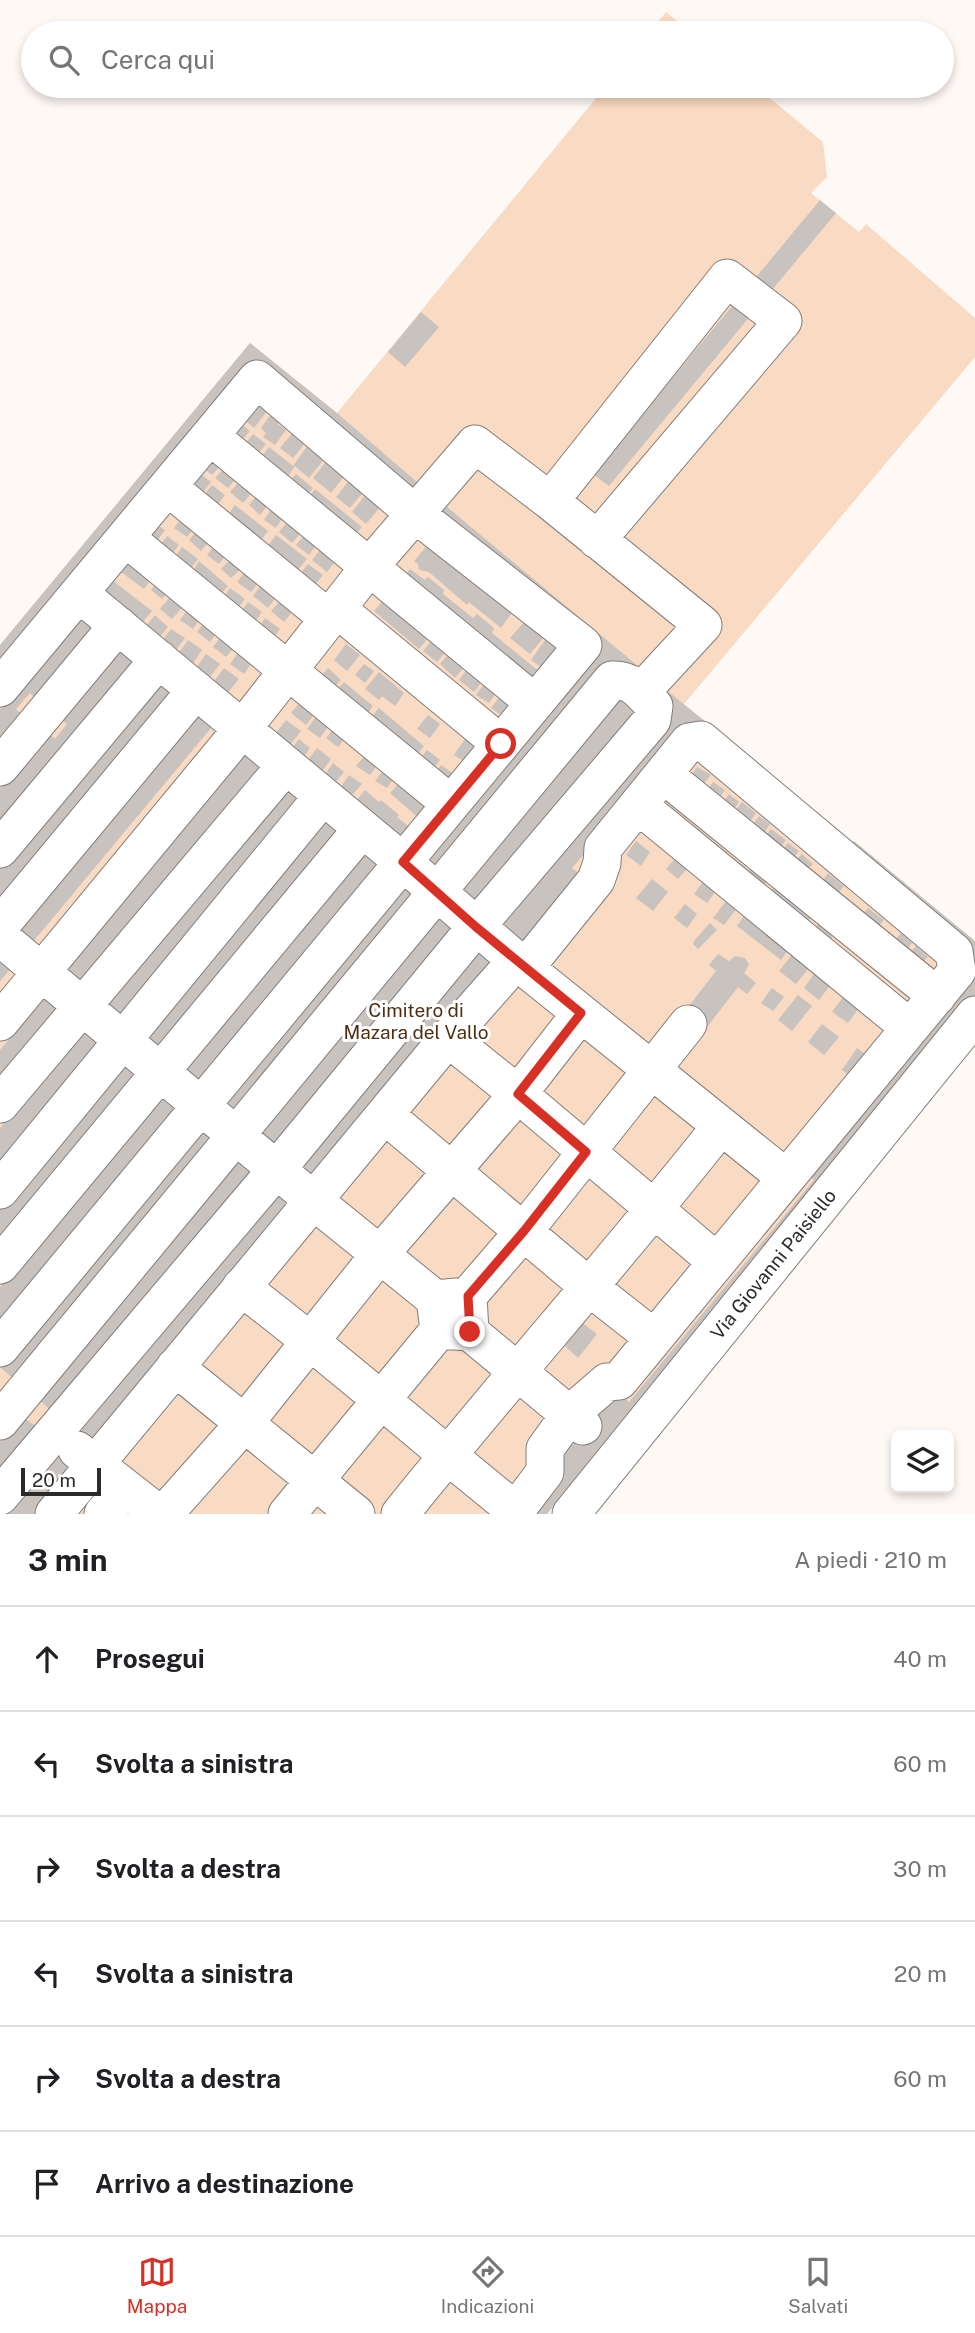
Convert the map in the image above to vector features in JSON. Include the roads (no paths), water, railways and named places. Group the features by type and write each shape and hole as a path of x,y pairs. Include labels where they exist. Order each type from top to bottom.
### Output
{"street":[{"path":"550,501 727,278 783,321 597,540"},
{"path":"0,688 257,379 414,513 583,645 0,1348"},
{"path":"210,436 535,703"},
{"path":"0,1022 243,728 370,566 475,444 703,625 641,692"},
{"path":"168,487 501,744"},
{"path":"126,538 451,804"},
{"path":"80,594 403,862 476,927 785,1177"},
{"path":"0,767 118,625"},
{"path":"0,849 159,659"},
{"path":"0,1496 55,1432 277,1169 476,927 652,720 654,706 624,680 612,680 236,1135 6,1403 55,1432 95,1464 114,1501 161,1514 243,1425 313,1341 380,1254 518,1094 581,1013"},
{"path":"0,926 196,690"},
{"path":"54,1514 448,1038 521,964 596,880 602,863 603,848 689,742 701,740 954,952 957,971 619,1381 607,1382 594,1435"},
{"path":"0,1104 286,765"},
{"path":"663,774 937,996"},
{"path":"0,1190 323,796"},
{"path":"638,805 910,1028"},
{"path":"0,1265 362,829"},
{"path":"0,937 453,1314 516,1371 594,1435"},
{"name":"Via Giovanni Paisiello","path":"571,1514 594,1435 975,1015"},
{"path":"286,1514 524,1231 688,1024"},
{"path":"448,1038 717,1262"},
{"path":"385,1115 654,1338"},
{"path":"400,1514 721,1126"},
{"path":"241,1287 313,1341 514,1512 545,1472 545,1449 594,1435"},
{"path":"175,1367 243,1425 356,1514"}],"park label":[{"name":"Cimitero di Mazara del Vallo","path":"416,1021"}]}
